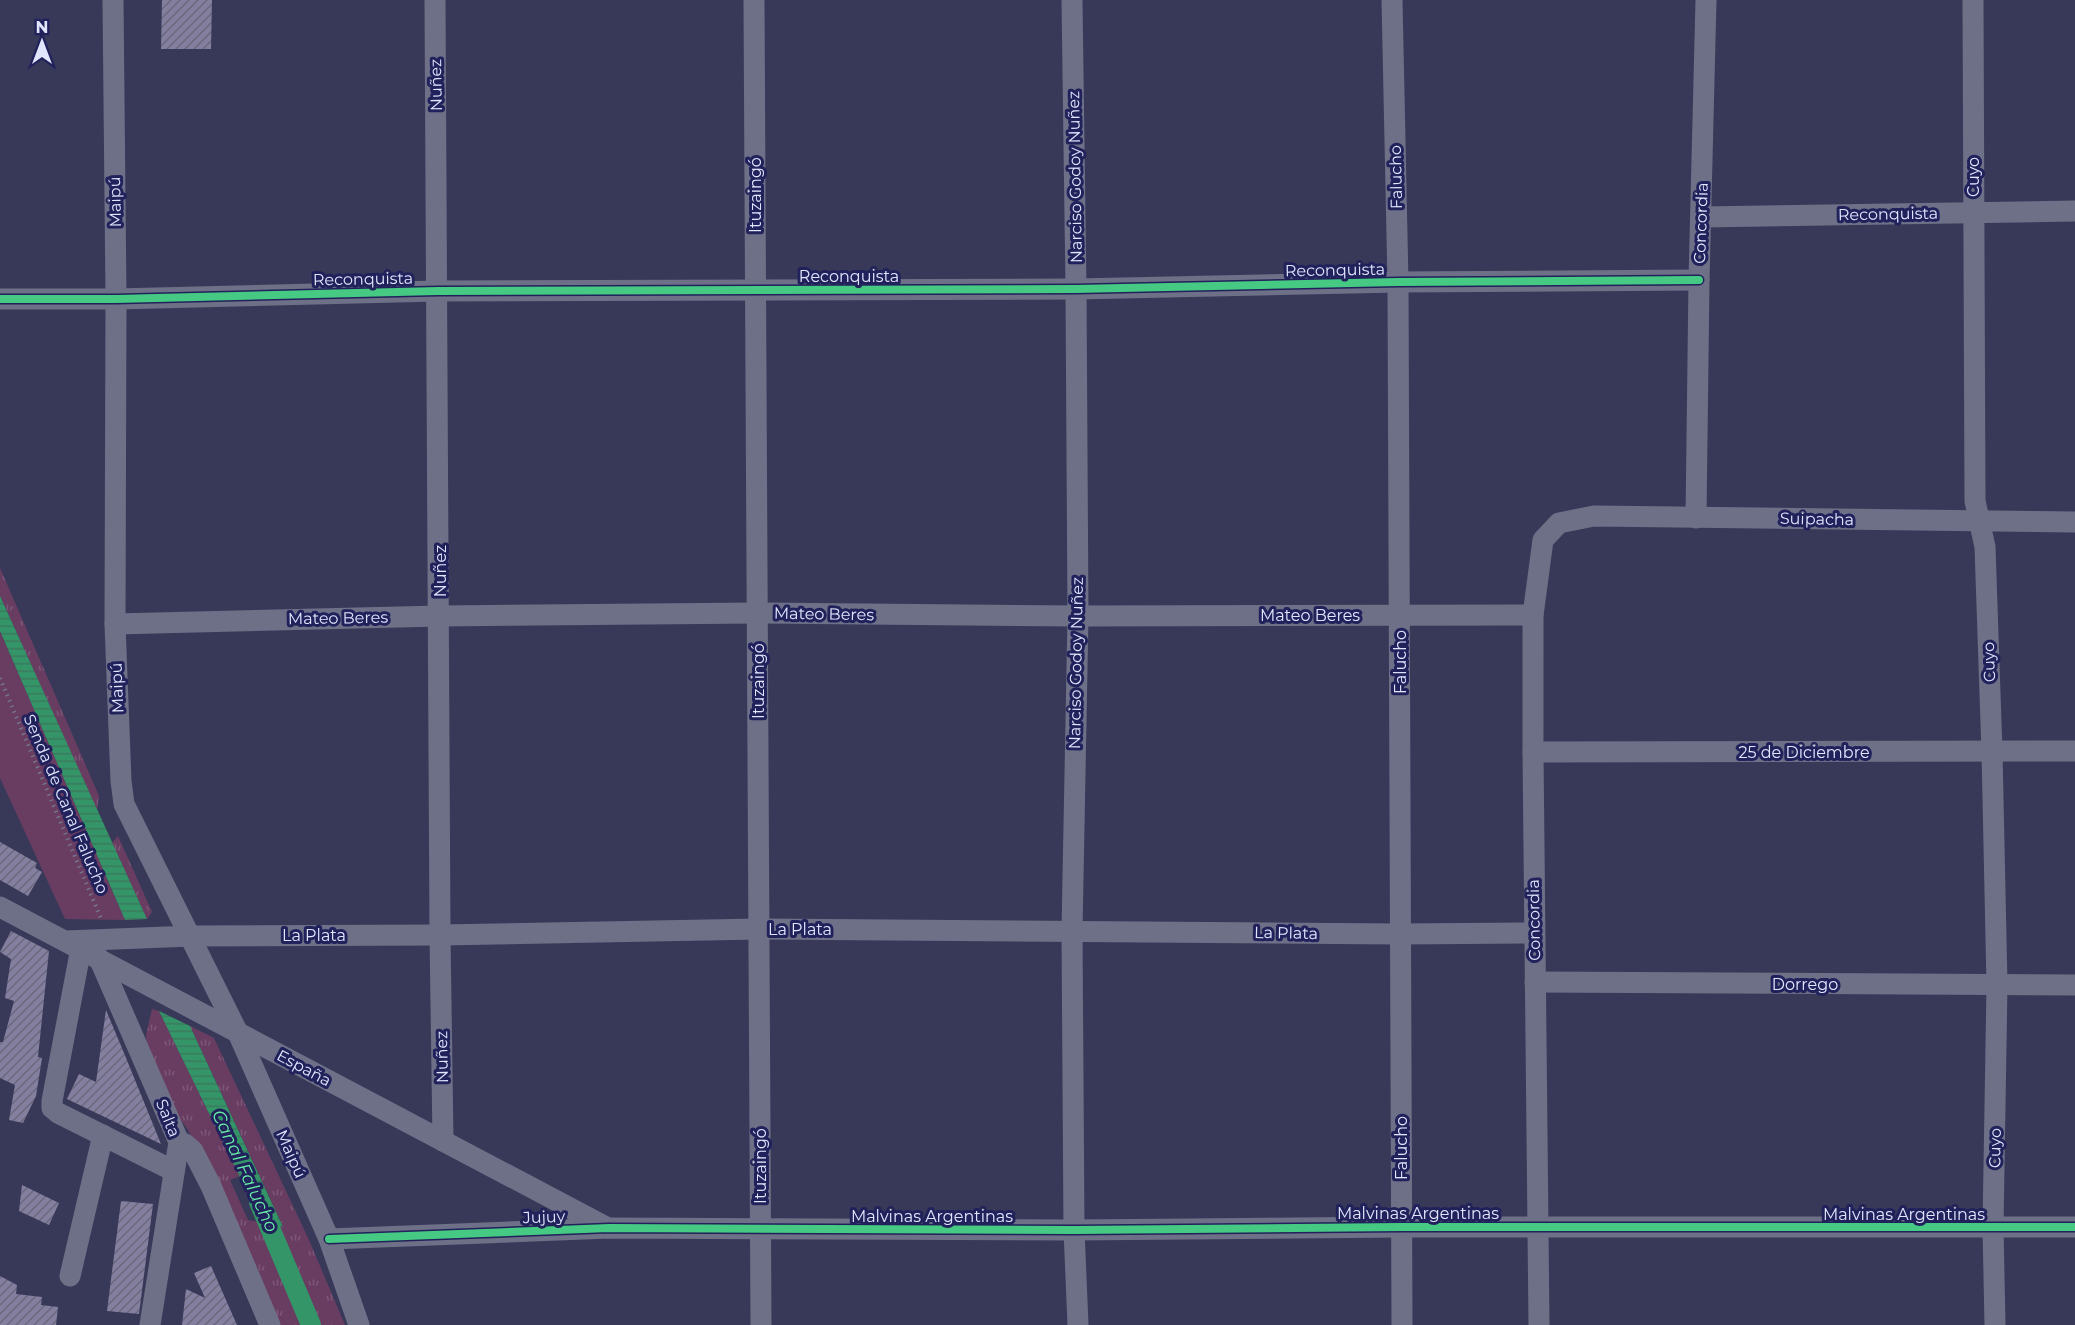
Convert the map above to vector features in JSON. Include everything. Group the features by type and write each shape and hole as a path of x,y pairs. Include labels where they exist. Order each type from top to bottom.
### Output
{"street":[{"name":"Maipú","path":"112,0 116,299 115,624 121,781 124,804 238,1034 329,1239 359,1325"},
{"name":"Nuñez","path":"435,0 440,934 444,1141"},
{"name":"Ituzaingó","path":"754,0 761,1325"},
{"name":"Narciso Godoy Nuñez","path":"1072,0 1078,616 1072,931 1074,1230 1078,1325"},
{"name":"Falucho","path":"1392,0 1398,282 1402,1325"},
{"name":"Concordia","path":"1696,518 1706,0"},
{"name":"Cuyo","path":"1973,0 1976,501 1984,548 1992,752 1997,985 1993,1227 1995,1325"},
{"name":"Reconquista","path":"1702,217 2075,211"},
{"name":"Reconquista","path":"0,300 438,291 1076,289 1398,282 1699,280"},
{"name":"Suipacha","path":"1560,523 1594,516 2075,522"},
{"name":"Concordia","path":"1539,1325 1533,615 1543,540 1560,523"},
{"name":"Mateo Beres","path":"115,624 440,616 757,613 1078,616 1533,615"},
{"name":"25 de Diciembre","path":"1533,752 2075,751"},
{"name":"España","path":"0,907 609,1228"},
{"name":"La Plata","path":"82,949 110,939 190,936 759,929 1534,933"},
{"path":"82,949 52,1108 174,1171"},
{"name":"Salta","path":"82,949 178,1142 150,1325"},
{"name":"Dorrego","path":"1535,982 2075,985"},
{"path":"70,1276 103,1136"},
{"path":"178,1142 185,1144 193,1151 211,1186 270,1325"},
{"name":"Malvinas Argentinas","path":"761,1229 2075,1227"},
{"name":"Jujuy","path":"329,1239 609,1228 761,1229"}],"green space":[{"path":"0,568 99,796 97,810 0,596"},
{"path":"0,631 125,920 65,919 0,778"},
{"path":"118,836 152,912 147,919 112,843"},
{"path":"152,1009 159,1011 240,1176 230,1180 248,1220 283,1226 190,1026 214,1038 309,1240 345,1325 274,1325 207,1162 186,1127 166,1101 147,1056 146,1035"}],"water":[{"path":"0,596 147,919 125,920 0,631"},
{"path":"159,1011 190,1026 283,1227 263,1224"}],"building":[{"path":"162,0 212,0 211,49 161,49"},
{"path":"0,842 37,863 35,868 42,872 28,896 0,880"},
{"path":"11,931 49,951 38,1057 42,1058 36,1096 23,1123 9,1120 15,1085 0,1078 0,1042 3,1042 14,1001 5,998 11,959 0,952"},
{"path":"106,1010 161,1144 67,1099 79,1074 96,1082"},
{"path":"22,1185 59,1203 49,1225 19,1211"},
{"path":"121,1201 153,1204 139,1314 107,1311"},
{"path":"211,1266 237,1325 182,1325 186,1289 205,1298 194,1273"},
{"path":"0,1276 17,1285 16,1294 42,1297 41,1305 58,1307 56,1325 0,1325"}],"waterway":[{"name":"Canal Falucho","path":"259,1202 311,1325"}],"cycle path":[{"path":"0,299 116,299 438,291 1076,289 1398,282 1699,280"},
{"path":"329,1239 609,1228 1074,1230 1401,1227 2075,1227"}]}
